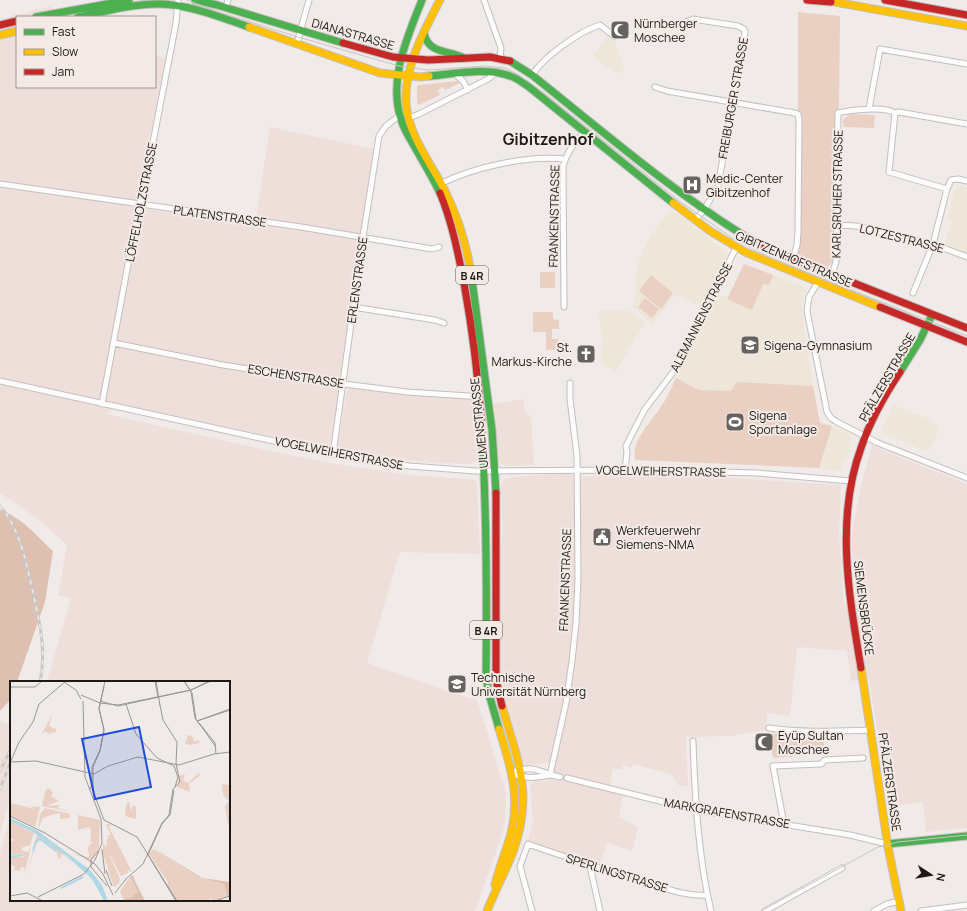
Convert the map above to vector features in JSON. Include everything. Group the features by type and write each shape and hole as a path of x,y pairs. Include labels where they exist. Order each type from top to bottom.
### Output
{"main road":[{"path":"41,16 129,0"},
{"name":"DIANASTRASSE","path":"195,0 401,58"},
{"name":"B 4R","path":"398,75 401,58 422,0"},
{"name":"B 4R","path":"409,76 424,33 440,0"},
{"path":"807,0 844,4"},
{"path":"824,0 967,26"},
{"path":"885,0 967,15"},
{"name":"DIANASTRASSE","path":"83,16 138,6 178,3 297,43 367,69 398,75"},
{"path":"0,25 16,21"},
{"path":"0,35 16,31"},
{"path":"424,33 425,40 433,48 440,52 451,53 464,58"},
{"name":"GIBITZENHOFSTRASSE","path":"401,58 414,60 434,60 488,56 500,58 516,64 704,210 749,239 792,259 967,328"},
{"name":"GIBITZENHOFSTRASSE","path":"398,75 431,77 482,72 512,76 522,81 695,220 736,248 967,342"},
{"name":"ULMENSTRASSE","path":"398,75 397,97 399,116 439,191 452,225 470,310 480,400 485,471 488,563 486,674 488,694 512,773"},
{"name":"ULMENSTRASSE","path":"409,76 406,97 415,134 442,183 460,226 470,267 496,472 498,576 496,680 498,693 523,778"},
{"name":"PFÄLZERSTRASSE","path":"849,496 857,457 866,436 884,398 920,342 932,314"},
{"name":"SIEMENSBRÜCKE","path":"849,496 845,528 847,572 870,726"},
{"name":"PFÄLZERSTRASSE","path":"870,726 887,844 901,911"},
{"name":"B 4R","path":"487,911 511,835 514,820 515,799 512,773"},
{"name":"B 4R","path":"492,897 501,881 519,833 524,806 523,778"},
{"path":"887,844 967,836"}],"street":[{"path":"226,8 228,0"},
{"name":"DIANASTRASSE","path":"297,43 310,0"},
{"path":"484,0 501,48 500,58"},
{"name":"LÖFFELHOLZSTRASSE","path":"102,404 178,3"},
{"name":"FREIBURGER STRASSE","path":"686,22 693,19 738,26 744,29 744,37 718,186 704,210 695,220"},
{"path":"532,75 539,67 577,35 592,27 600,25 614,36"},
{"path":"967,64 880,49 870,109 892,111 895,113 900,112 967,124"},
{"path":"455,74 463,81 468,90"},
{"path":"412,117 468,90 495,74"},
{"path":"655,87 667,91 798,114 798,232 796,250 792,259"},
{"name":"KARLSRUHER STRASSE","path":"832,275 836,262 838,113 870,109"},
{"path":"895,113 889,172 947,188"},
{"name":"ERLENSTRASSE","path":"333,454 344,384 363,237 379,136 386,126 399,116"},
{"name":"FRANKENSTRASSE","path":"564,307 563,169 565,159 570,150 585,131"},
{"path":"442,183 474,171 510,162 536,158 565,159"},
{"path":"914,293 933,244 947,188 951,180 958,179 967,181"},
{"name":"PLATENSTRASSE","path":"0,184 363,237 432,249 439,247"},
{"name":"LOTZESTRASSE","path":"836,225 856,226 933,244 967,257"},
{"name":"ALEMANNENSTRASSE","path":"625,470 627,452 626,446 645,408 674,371 736,248"},
{"path":"818,282 809,297 807,311 826,412 837,422 878,443 967,478"},
{"path":"353,307 435,320 444,323"},
{"name":"ESCHENSTRASSE","path":"114,343 223,365 344,384 407,392 469,396 480,400"},
{"name":"VOGELWEIHERSTRASSE","path":"0,381 333,454 410,466 496,472 625,470 757,473 851,481"},
{"name":"FRANKENSTRASSE","path":"550,775 566,703 576,623 578,571 578,470 576,436 570,399 570,384"},
{"path":"769,728 813,732 870,726"},
{"path":"693,741 696,810 711,911"},
{"path":"784,824 773,766 821,764 825,760 863,758"},
{"path":"512,773 521,769 536,768 550,775 560,777"},
{"path":"512,773 523,778 534,778 550,775"},
{"name":"MARKGRAFENSTRASSE","path":"567,778 696,810 850,835 887,844"},
{"name":"SPERLINGSTRASSE","path":"532,911 520,872 520,866 528,844 590,866 675,891 698,896 708,895"},
{"path":"590,866 600,911"},
{"path":"765,911 842,868"},
{"path":"874,911 887,904 899,901"},
{"path":"921,911 967,905"}],"shaded area":[{"path":"51,6 53,16 16,16 16,88 156,88 156,56 166,58 152,130 150,132 140,188 141,191 132,207 255,224 270,127 374,149 338,389 339,393 329,445 321,447 116,403 114,409 106,414 284,454 331,463 401,474 475,480 477,484 480,554 400,552 367,663 477,700 506,793 505,823 502,835 475,911 0,911 0,853 10,817 10,901 230,901 230,681 47,681 71,598 58,596 67,545 46,526 0,493 0,19"},
{"path":"798,12 840,16 839,107 836,115 834,255 833,261 826,267 798,254 801,115 798,111"},
{"path":"608,35 614,40 625,68 617,74 593,56"},
{"path":"459,81 460,83 445,90 443,87 438,90 440,95 419,105 417,104 417,86"},
{"path":"850,114 875,115 874,128 843,127 843,120"},
{"path":"960,185 967,188 967,253 945,243 952,221 947,218 954,192"},
{"path":"671,209 728,254 702,307 675,295 652,324 633,307 638,263 650,236"},
{"path":"744,264 773,275 769,285 763,284 752,310 727,299"},
{"path":"540,272 555,272 555,288 540,288"},
{"path":"651,275 673,293 661,309 639,291"},
{"name":"Sigena-Gymnasium","path":"773,275 807,288 802,303 802,312 813,386 736,382 731,392 699,390 676,378 718,294 733,301 763,283 769,285"},
{"path":"645,298 659,309 652,318 638,307"},
{"path":"599,311 631,311 645,322 616,371 601,363 602,333 600,328"},
{"path":"533,312 553,312 553,319 559,320 559,329 552,329 552,339 558,339 558,350 546,350 546,332 533,332"},
{"name":"Sigena Sportanlage","path":"676,378 699,390 731,391 736,382 813,386 820,423 832,426 819,468 635,460 636,446 639,439 665,401"},
{"path":"352,386 436,398 472,400 475,404 478,459 471,464 438,463 343,451 340,449 338,444 346,394 349,387"},
{"path":"524,399 524,409 531,417 534,465 505,466 498,461 492,404"},
{"path":"893,405 933,421 940,427 928,452 881,432"},
{"path":"832,426 852,435 848,449 850,450 847,458 845,457 841,471 819,469"},
{"path":"872,446 967,484 967,828 926,832 923,802 889,806 869,679 851,681 847,651 797,647 790,716 767,713 766,730 730,736 686,737 688,786 679,786 671,774 633,764 632,768 623,765 622,770 613,769 609,791 623,795 619,817 638,827 632,851 607,843 599,865 528,841 533,820 530,787 536,780 548,781 550,762 527,765 523,762 499,682 500,555 502,531 501,485 504,479 510,477 568,473 574,477 585,477 624,471 841,485 839,532 844,603 856,602 851,538 861,486"},
{"path":"0,510 22,522 53,551 45,602 17,681 10,681 10,700 0,711"},
{"path":"0,721 10,725 10,799 0,835"},
{"path":"769,733 824,736 824,754 773,758"}],"tram line":[{"path":"187,0 219,12 298,37 399,66 427,70 485,66 505,68 519,75 543,92 682,203 735,240 769,257 967,336"},
{"path":"761,911 878,847 898,842 967,835"}],"railway":[{"path":"0,506 7,515 17,534 32,588 41,635 43,658 40,681"},
{"path":"0,771 10,751"},
{"path":"0,789 10,764"}],"traffic: fast":[{"path":"41,16 129,0"},
{"path":"195,0 217,5 343,43"},
{"path":"422,0 410,29 401,60 398,75 398,107 405,130 440,193"},
{"path":"82,16 130,6 160,4 194,9 249,27"},
{"path":"424,33 426,40 434,48 464,58"},
{"path":"510,61 532,75 661,178 715,217 743,235"},
{"path":"429,76 491,72 501,73 515,78 529,87 673,203"},
{"path":"472,280 492,430 496,493"},
{"path":"900,372 920,340 932,315"},
{"path":"481,419 486,549 486,678 499,729"},
{"path":"887,844 967,836"}],"traffic: slow":[{"path":"440,0 416,50 408,76 406,103 411,126 416,138 455,212 468,257 472,280"},
{"path":"824,0 967,26"},
{"path":"249,27 380,73 420,77 429,76"},
{"path":"0,35 16,31"},
{"path":"673,203 710,231 745,252 880,307"},
{"path":"861,668 888,847 901,911"},
{"path":"487,911 513,852 522,813 523,795 521,778 502,706"},
{"path":"495,885 512,829 515,803 510,765 499,729"}],"traffic: jam":[{"path":"807,0 831,2"},
{"path":"885,0 967,15"},
{"path":"0,25 16,21"},
{"path":"343,43 393,57 428,60 490,57 510,61"},
{"path":"440,193 451,226 464,283 470,317 481,419"},
{"path":"743,235 786,256 967,328"},
{"path":"880,307 967,342"},
{"path":"861,668 849,585 846,530 848,502 853,475 861,448 878,409 900,372"},
{"path":"496,493 496,680 502,706"}],"place":[{"name":"Nürnberger Moschee","path":"620,30"},
{"name":"Medic-Center Gibitzenhof","path":"692,185"},
{"name":"Sigena-Gymnasium","path":"750,345"},
{"name":"St. Markus-Kirche","path":"586,354"},
{"name":"Sigena Sportanlage","path":"735,422"},
{"name":"Werkfeuerwehr Siemens-NMA","path":"602,537"},
{"name":"Technische Universität Nürnberg","path":"457,684"},
{"name":"Eyüp Sultan Moschee","path":"764,742"}],"district":[{"name":"Gibitzenhof","path":"548,139"}]}
